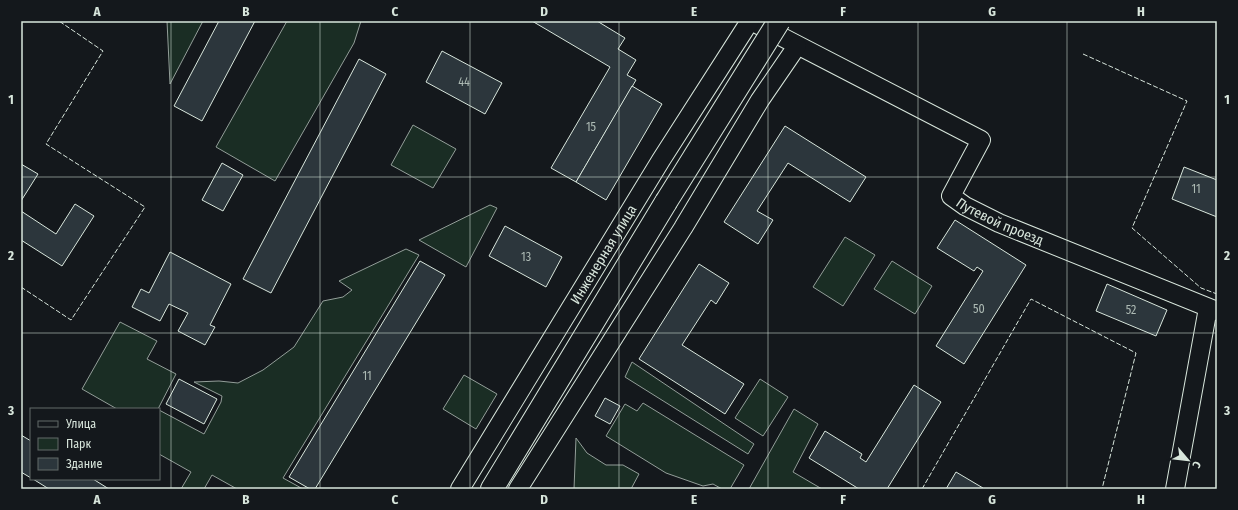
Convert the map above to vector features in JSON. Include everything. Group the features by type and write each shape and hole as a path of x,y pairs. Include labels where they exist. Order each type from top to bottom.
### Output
{"main road":[{"path":"492,489 666,202 779,21"}],"street":[{"name":"Путевой проезд","path":"750,21 981,140 951,196 965,206 1045,242 1213,310"},
{"name":"Инженерная улица","path":"460,489 653,173 750,21"},
{"path":"518,489 662,261 760,100 797,46"},
{"path":"1175,489 1213,310"}],"green space":[{"path":"167,21 203,21 170,84"},
{"path":"287,21 361,21 354,43 275,181 216,147"},
{"path":"413,125 456,149 433,188 391,165"},
{"path":"490,205 497,208 466,267 419,240"},
{"path":"845,237 875,255 843,306 813,287"},
{"path":"406,249 419,255 283,478 303,489 237,489 212,475 204,489 181,489 191,472 160,455 160,411 204,434 221,402 222,396 194,382 219,381 238,383 263,370 294,347 323,301 343,297 352,290 339,281"},
{"path":"892,261 932,286 915,314 874,289"},
{"path":"120,322 157,341 147,359 176,374 159,408 115,408 82,389"},
{"path":"632,362 754,444 748,454 625,377"},
{"path":"464,375 497,394 476,429 443,409"},
{"path":"760,379 788,397 763,436 735,418"},
{"path":"643,403 744,465 730,489 722,489 713,484 703,486 666,473 606,436 625,404 637,411"},
{"path":"794,409 818,424 793,472 822,489 749,489"},
{"path":"576,438 587,453 606,465 623,465 639,474 631,489 574,489"}],"building":[{"path":"219,21 255,21 202,121 174,106"},
{"path":"532,21 597,21 625,38 618,49 636,60 627,75 636,80 576,182 551,168 610,67"},
{"path":"442,51 502,83 485,114 426,82"},
{"path":"359,59 386,74 271,293 243,279"},
{"path":"632,86 662,104 606,200 576,182"},
{"path":"785,126 866,177 850,202 788,163 757,211 773,220 758,244 724,222"},
{"path":"222,163 243,175 223,211 202,200"},
{"path":"21,164 38,174 21,201"},
{"path":"1184,167 1217,180 1217,217 1172,199"},
{"path":"75,204 94,216 62,266 21,240 21,211 56,234"},
{"path":"955,220 1026,265 964,364 936,346 983,271 977,267 974,271 937,248"},
{"path":"505,226 562,257 546,287 489,256"},
{"path":"170,252 231,284 210,325 215,327 205,345 178,331 188,313 169,304 160,321 132,307 141,289 149,293"},
{"path":"420,261 445,275 315,489 310,489 289,477"},
{"path":"699,264 729,283 716,304 711,300 682,345 744,384 725,414 639,359"},
{"path":"1107,284 1167,310 1156,336 1096,311"},
{"path":"179,379 217,399 204,424 166,404"},
{"path":"914,385 941,402 887,489 859,489 809,458 825,431 862,454 860,458 866,462"},
{"path":"605,398 620,406 610,424 595,416"},
{"path":"21,435 30,440 30,477 21,472"},
{"path":"956,472 983,488 983,489 946,489"},
{"path":"35,480 95,480 109,489 49,489"}],"fence":[{"path":"21,287 71,320 145,207 46,144 103,51 59,21"},
{"path":"1083,54 1187,101 1132,228 1201,288 1217,294"},
{"path":"922,489 1031,299 1136,353 1102,489"}]}
